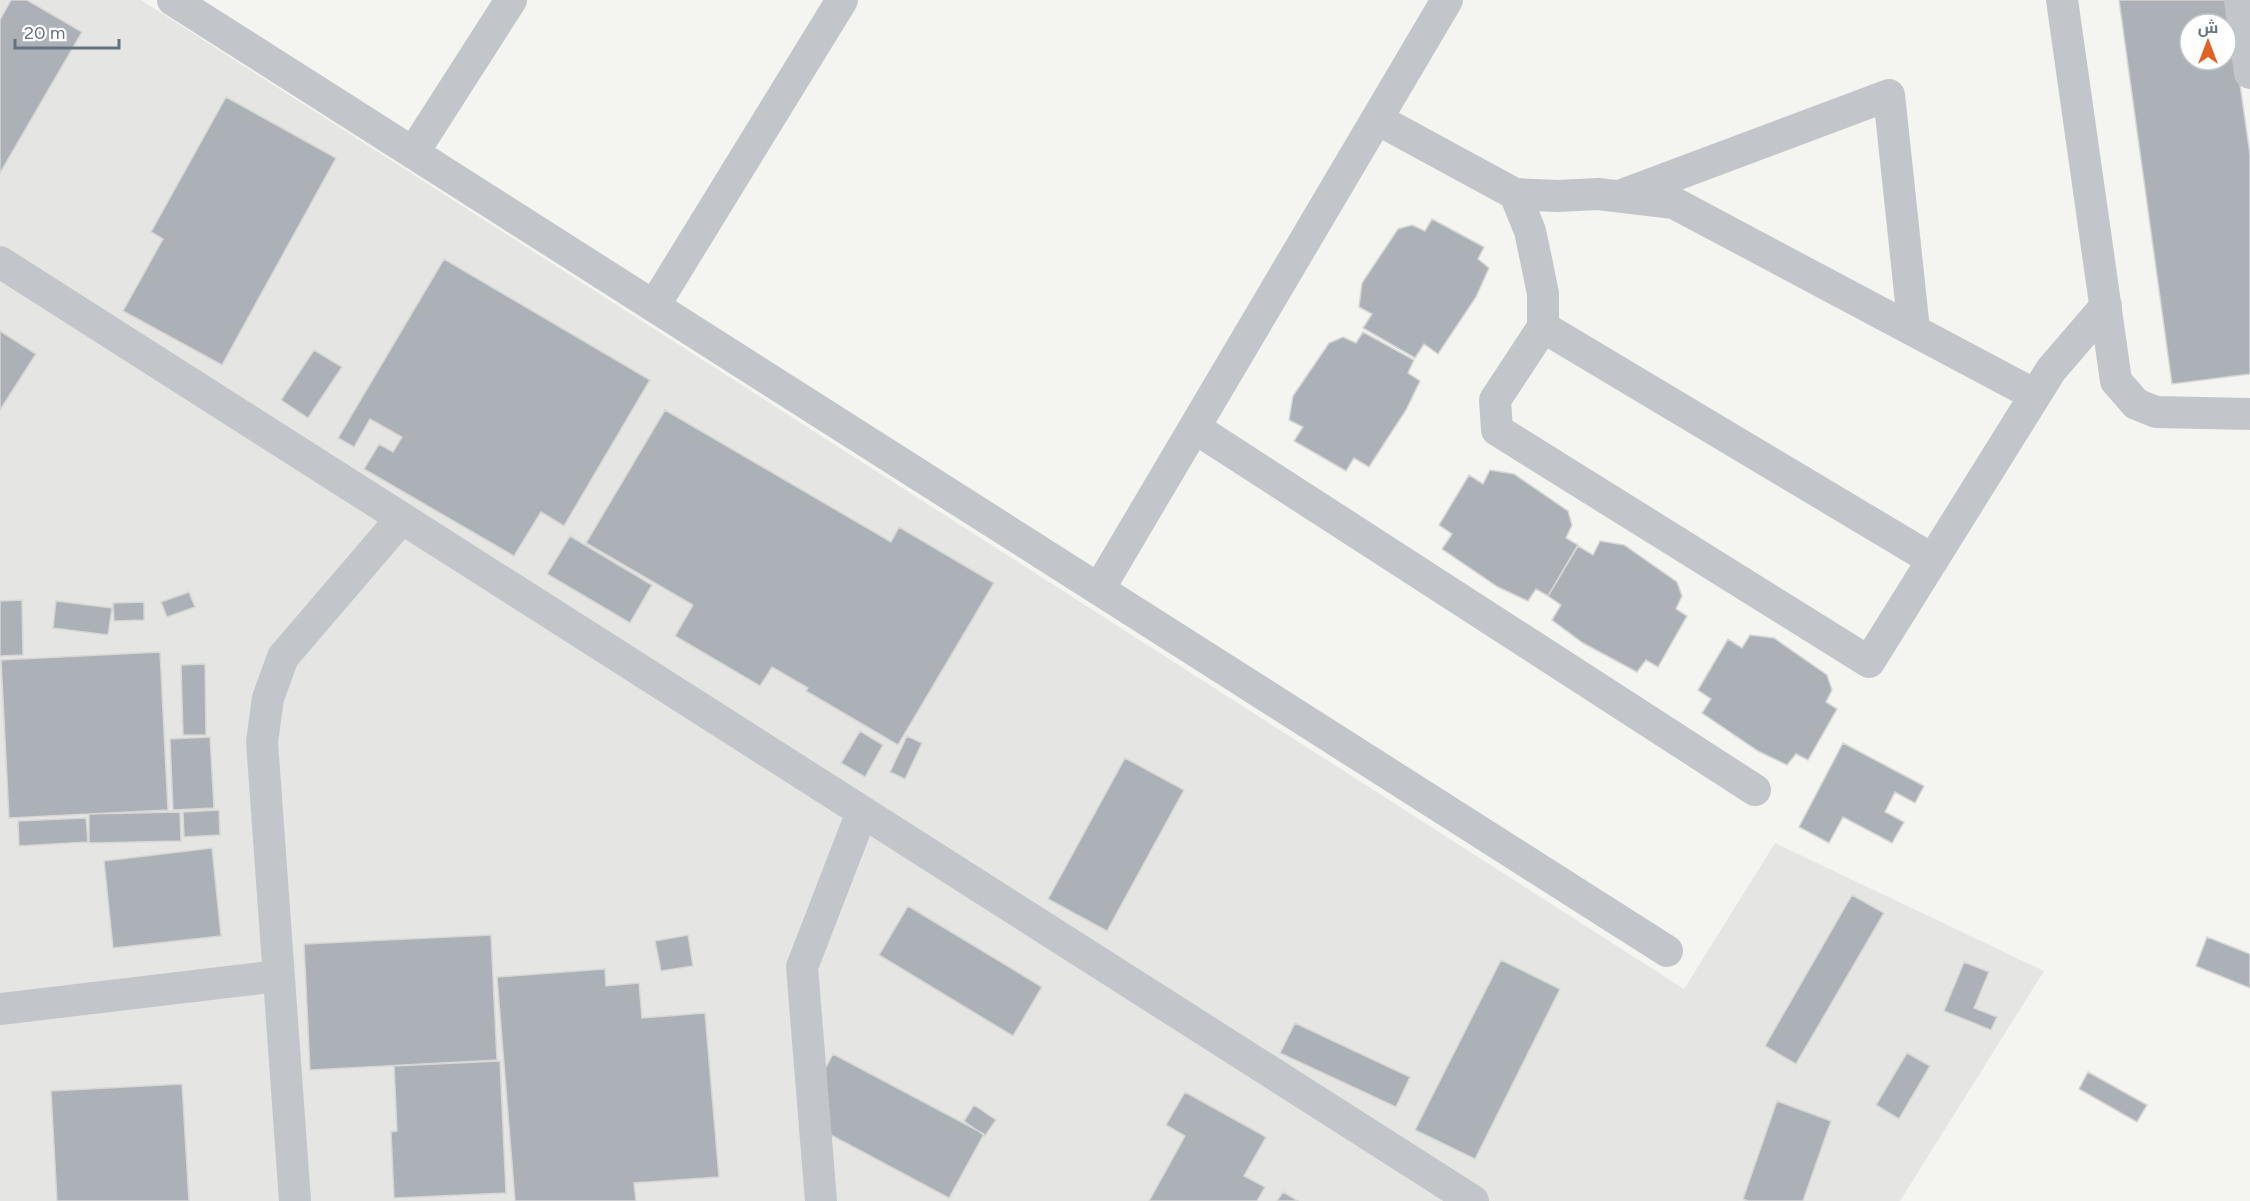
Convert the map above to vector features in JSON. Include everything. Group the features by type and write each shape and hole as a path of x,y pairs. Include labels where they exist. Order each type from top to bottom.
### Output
{"street":[{"path":"173,0 1667,951"},
{"path":"413,153 511,0"},
{"path":"654,306 842,0"},
{"path":"1099,589 1447,0"},
{"path":"2062,0 2116,381 2136,404 2156,412 2250,414"},
{"path":"2240,0 2250,73"},
{"path":"1618,196 1889,95 1914,330"},
{"path":"1377,118 1515,194 1558,196 1598,194 1674,203 2035,394"},
{"path":"1515,194 1530,231 1538,264 1543,294 1543,327 1495,400 1497,430 1869,662 2035,394 2051,370 2106,306"},
{"path":"0,262 1473,1201"},
{"path":"1543,327 1933,560"},
{"path":"1195,428 1755,790"},
{"path":"295,1201 262,742 268,698 283,657 402,518"},
{"path":"821,1201 802,968 862,812"},
{"path":"0,1009 278,976"}],"shaded area":[{"path":"0,0 141,0 1684,989 1775,843 2044,971 1900,1201 0,1201"}],"building":[{"path":"11,0 27,0 82,32 0,173 0,20"},
{"path":"2119,0 2228,0 2230,12 2178,12 2178,72 2238,70 2250,155 2250,374 2172,384"},
{"path":"226,97 336,158 222,365 123,311 163,239 151,232"},
{"path":"1432,219 1484,247 1478,259 1489,268 1476,297 1438,354 1424,344 1415,358 1363,328 1372,314 1359,307 1362,283 1398,229 1412,225 1425,231"},
{"path":"444,259 650,380 564,526 541,512 514,556 364,469 379,444 393,452 402,437 370,419 354,447 338,438"},
{"path":"0,331 36,354 0,410"},
{"path":"1363,332 1414,360 1408,373 1420,381 1406,410 1369,467 1354,458 1346,471 1294,441 1303,427 1289,420 1293,396 1329,343 1343,337 1356,343"},
{"path":"314,350 342,367 308,418 281,400"},
{"path":"665,410 891,542 899,527 994,583 898,745 806,691 808,688 772,667 760,686 675,636 693,605 586,543"},
{"path":"1490,470 1514,474 1568,511 1572,525 1566,538 1578,545 1548,596 1536,589 1528,601 1498,587 1442,549 1452,534 1439,525 1469,475 1483,484"},
{"path":"570,536 652,585 630,623 547,574"},
{"path":"1600,541 1624,545 1677,582 1682,596 1676,609 1687,616 1658,667 1646,660 1637,672 1583,643 1552,620 1561,605 1548,596 1578,546 1593,555"},
{"path":"189,592 195,607 167,617 161,602"},
{"path":"22,600 23,655 0,656 0,601"},
{"path":"56,601 112,608 108,635 53,628"},
{"path":"144,602 144,620 114,621 113,603"},
{"path":"1750,635 1774,638 1827,675 1832,690 1826,702 1837,709 1808,760 1796,754 1787,765 1758,751 1702,713 1711,699 1698,690 1728,639 1742,648"},
{"path":"160,652 168,810 9,818 1,660"},
{"path":"205,664 206,735 183,735 181,665"},
{"path":"860,731 883,745 865,777 841,763"},
{"path":"907,736 922,743 905,779 890,772"},
{"path":"210,737 214,808 173,810 170,739"},
{"path":"1843,743 1924,786 1915,803 1895,792 1885,812 1904,822 1892,843 1843,817 1829,843 1799,827"},
{"path":"1125,758 1184,790 1107,931 1048,899"},
{"path":"219,810 220,835 184,837 183,812"},
{"path":"180,812 181,841 89,843 89,814"},
{"path":"86,818 88,842 19,846 18,821"},
{"path":"212,848 221,936 113,948 104,861"},
{"path":"1852,895 1884,913 1796,1064 1765,1046"},
{"path":"908,906 1042,987 1013,1036 879,955"},
{"path":"491,935 497,1060 310,1070 304,944"},
{"path":"688,935 693,966 661,971 655,941"},
{"path":"2207,937 2250,954 2250,988 2196,966"},
{"path":"1501,960 1560,989 1475,1159 1415,1130"},
{"path":"1964,962 1989,972 1974,1008 1997,1017 1991,1030 1944,1011"},
{"path":"605,969 606,986 639,983 642,1018 705,1013 719,1177 634,1183 636,1201 515,1201 497,977"},
{"path":"1295,1023 1410,1077 1396,1107 1280,1053"},
{"path":"1907,1053 1930,1066 1899,1119 1876,1105"},
{"path":"833,1054 984,1134 949,1198 799,1118"},
{"path":"500,1061 506,1193 394,1198 391,1132 397,1131 394,1066"},
{"path":"2088,1072 2147,1105 2137,1122 2079,1089"},
{"path":"182,1084 189,1201 57,1201 51,1091"},
{"path":"1185,1092 1266,1137 1244,1176 1265,1187 1257,1201 1149,1201 1185,1136 1166,1125"},
{"path":"1777,1101 1831,1121 1803,1201 1748,1201 1743,1199"},
{"path":"974,1105 996,1120 985,1136 964,1121"},
{"path":"1283,1192 1298,1201 1277,1201"}]}
